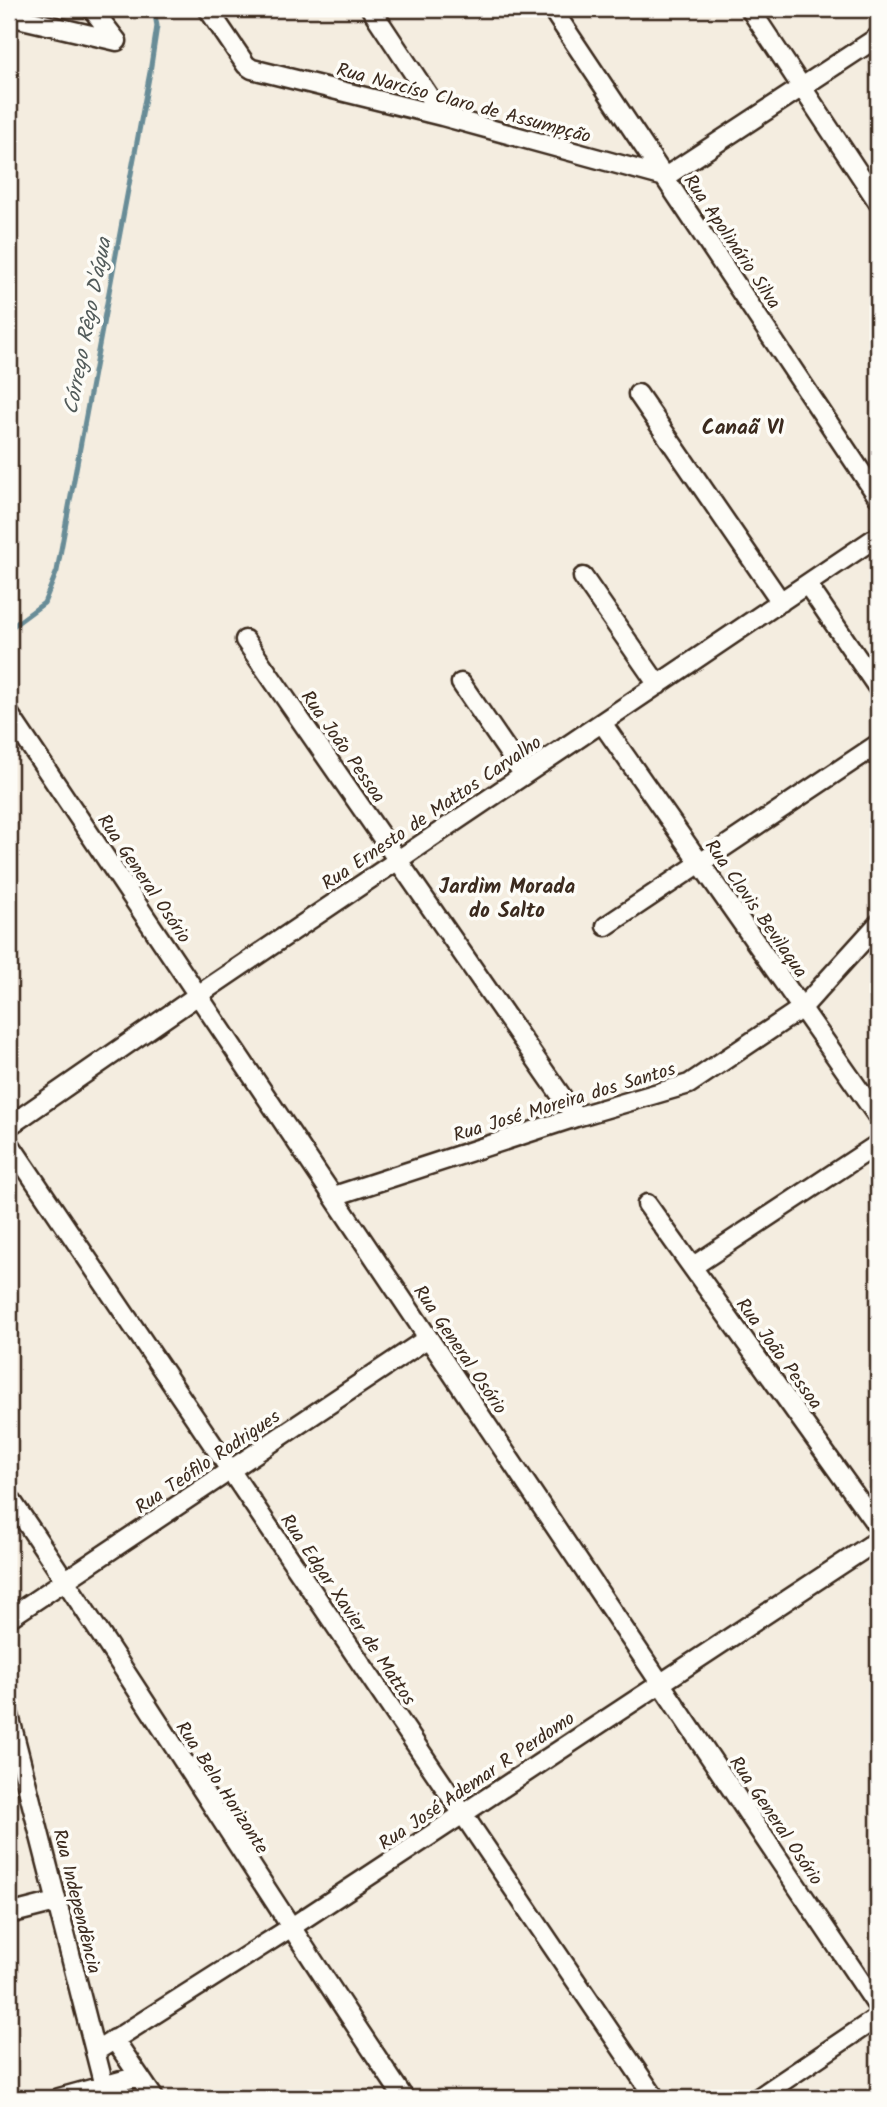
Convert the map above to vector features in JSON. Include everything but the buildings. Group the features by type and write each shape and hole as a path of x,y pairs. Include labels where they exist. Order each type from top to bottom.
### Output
{"street":[{"path":"9,16 117,41 92,9"},
{"name":"Rua Narcíso Claro de Assumpção","path":"208,9 246,65 252,69 442,116 665,177"},
{"path":"371,9 442,116"},
{"name":"Rua Apolinário Silva","path":"552,9 878,497"},
{"path":"750,9 878,202"},
{"path":"665,177 878,37"},
{"path":"638,394 781,602"},
{"name":"Rua Ernesto de Mattos Carvalho","path":"9,1126 198,995 878,536"},
{"path":"583,576 658,685"},
{"path":"807,584 878,688"},
{"name":"Rua João Pessoa","path":"245,640 576,1117"},
{"path":"461,683 524,775"},
{"name":"Rua General Osório","path":"9,714 878,2007"},
{"name":"Rua Clovis Bevilaqua","path":"602,723 878,1118"},
{"path":"606,926 878,744"},
{"name":"Rua José Moreira dos Santos","path":"334,1196 576,1117 689,1084 802,1008 878,924"},
{"name":"Rua Edgar Xavier de Mattos","path":"9,1143 461,1815 655,2098"},
{"path":"692,1266 878,1144"},
{"name":"Rua João Pessoa","path":"647,1204 878,1527"},
{"name":"Rua Teófilo Rodrigues","path":"9,1618 428,1338"},
{"name":"Rua Belo Horizonte","path":"9,1497 289,1928 404,2098"},
{"name":"Rua José Ademar R Perdomo","path":"95,2052 289,1928 878,1540"},
{"name":"Rua Independência","path":"9,1714 105,2093"},
{"path":"9,1914 56,1902"},
{"path":"758,2098 878,2017"},
{"path":"114,2039 154,2098"},
{"path":"60,2098 105,2093 139,2076"}],"waterway":[{"name":"Córrego Rêgo D'água","path":"9,629 44,603 57,571 150,72 157,26 154,9"}],"district":[{"name":"Canaã VI","path":"743,427"},
{"name":"Jardim Morada do Salto","path":"507,898"}]}
